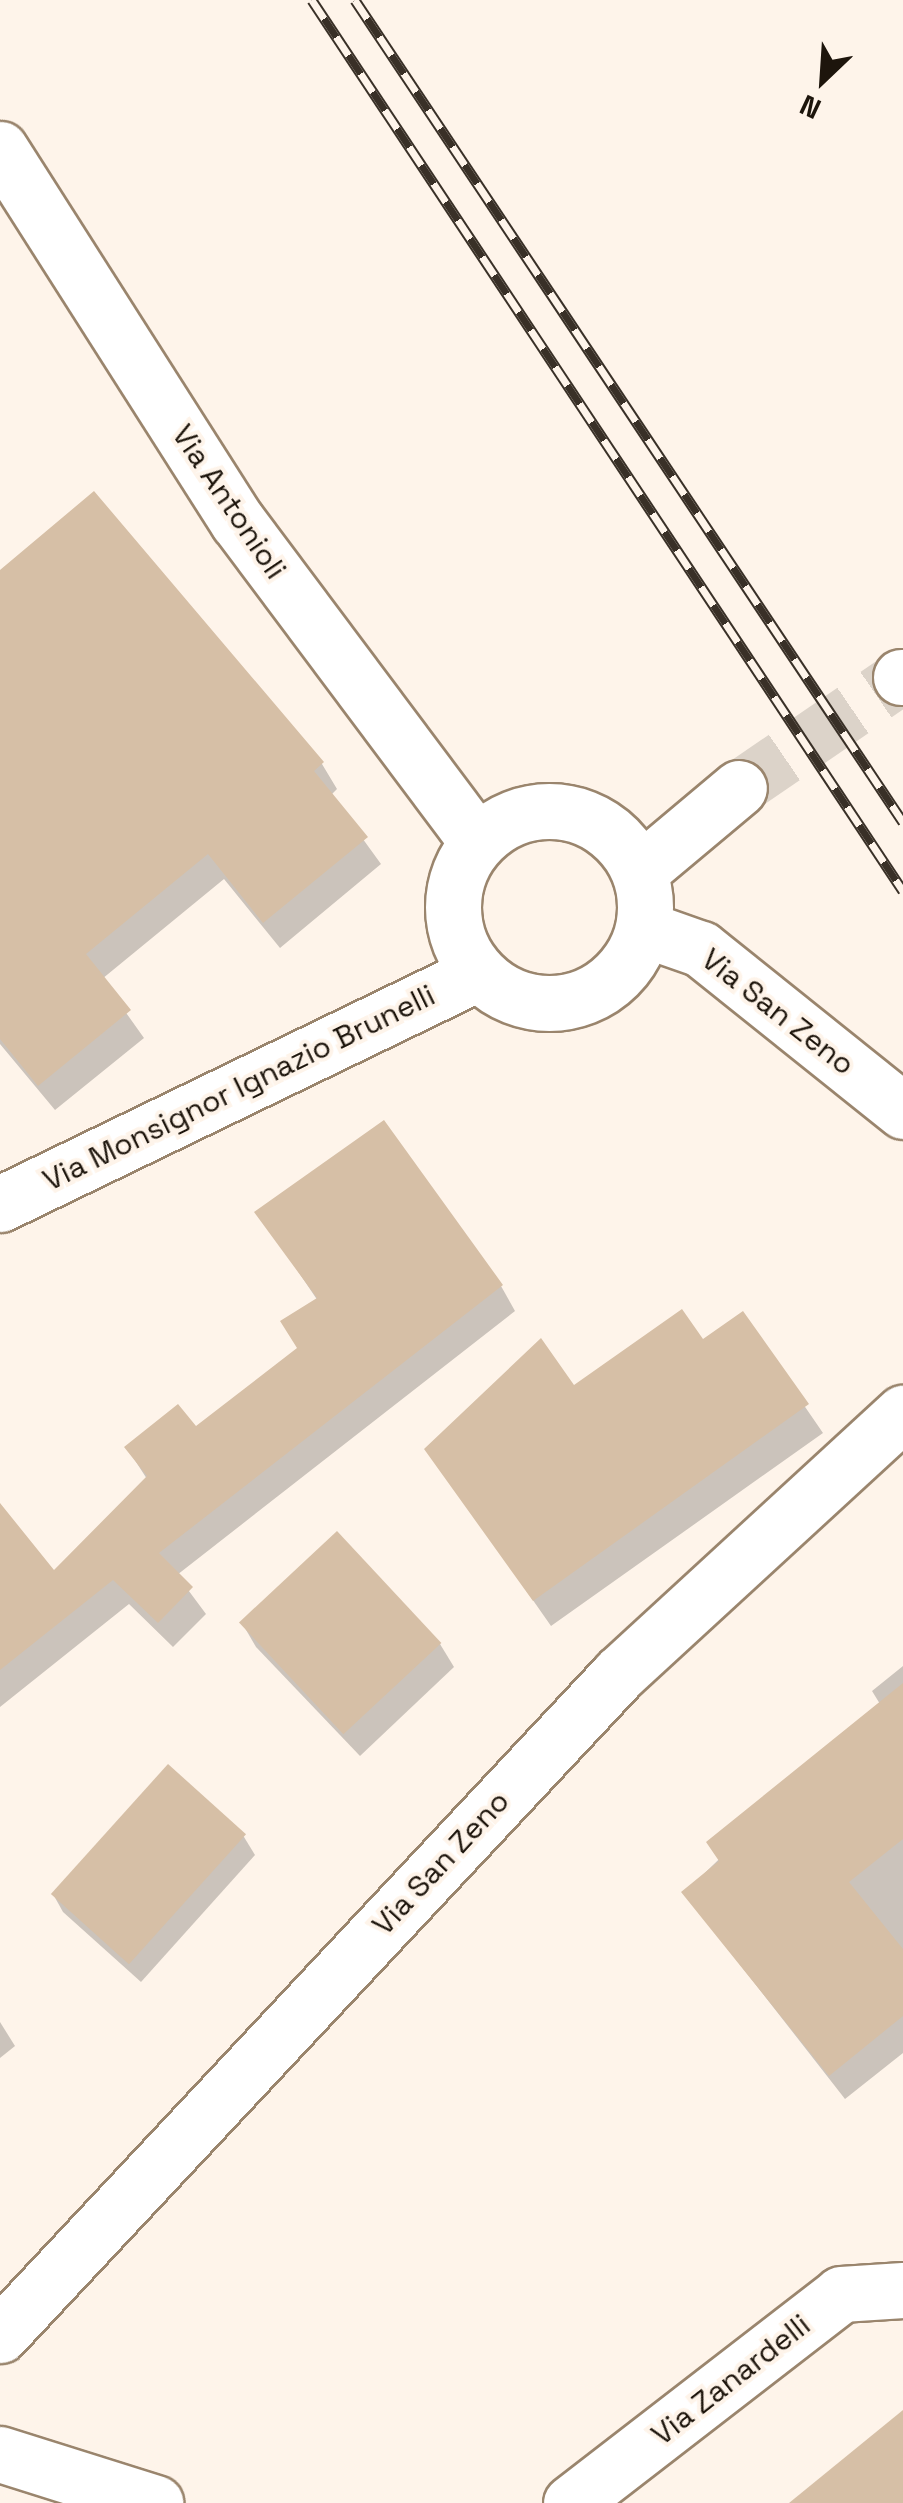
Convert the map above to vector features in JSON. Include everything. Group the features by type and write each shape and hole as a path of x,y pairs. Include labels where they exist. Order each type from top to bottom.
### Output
{"street":[{"name":"Via Antonioli","path":"0,149 238,522 477,842"},
{"path":"640,871 739,788"},
{"path":"567,812 597,822 622,844 640,871 644,929 613,980 588,996 530,1002 478,973 453,922 453,893 477,842 518,816 567,812"},
{"name":"Via San Zeno","path":"644,929 701,949 903,1111"},
{"name":"Via Monsignor Ignazio Brunelli","path":"0,1204 478,973"},
{"name":"Via San Zeno","path":"0,2335 618,1674 903,1414"},
{"name":"Via Zanardelli","path":"572,2503 841,2294 903,2290"},
{"path":"0,2454 155,2503"}],"building":[{"path":"94,491 324,762 314,771 368,837 263,923 208,854 86,954 131,1010 38,1086 0,1039 0,570"},
{"path":"384,1120 503,1285 159,1553 193,1587 158,1623 113,1580 0,1670 0,1503 54,1570 147,1476 124,1447 178,1404 196,1426 297,1348 280,1321 317,1298 254,1212"},
{"path":"682,1309 703,1339 743,1311 809,1404 533,1601 424,1449 541,1338 574,1385"},
{"path":"337,1531 441,1643 343,1734 239,1622"},
{"path":"903,1683 903,1839 849,1882 903,1949 903,2016 829,2076 681,1892 719,1861 706,1842"},
{"path":"168,1764 246,1834 129,1964 51,1894"},
{"path":"903,2410 903,2503 789,2503"}],"tunnel":[{"path":"739,788 901,677"}],"railway":[{"path":"312,0 903,891"},
{"path":"355,0 903,822"}]}
